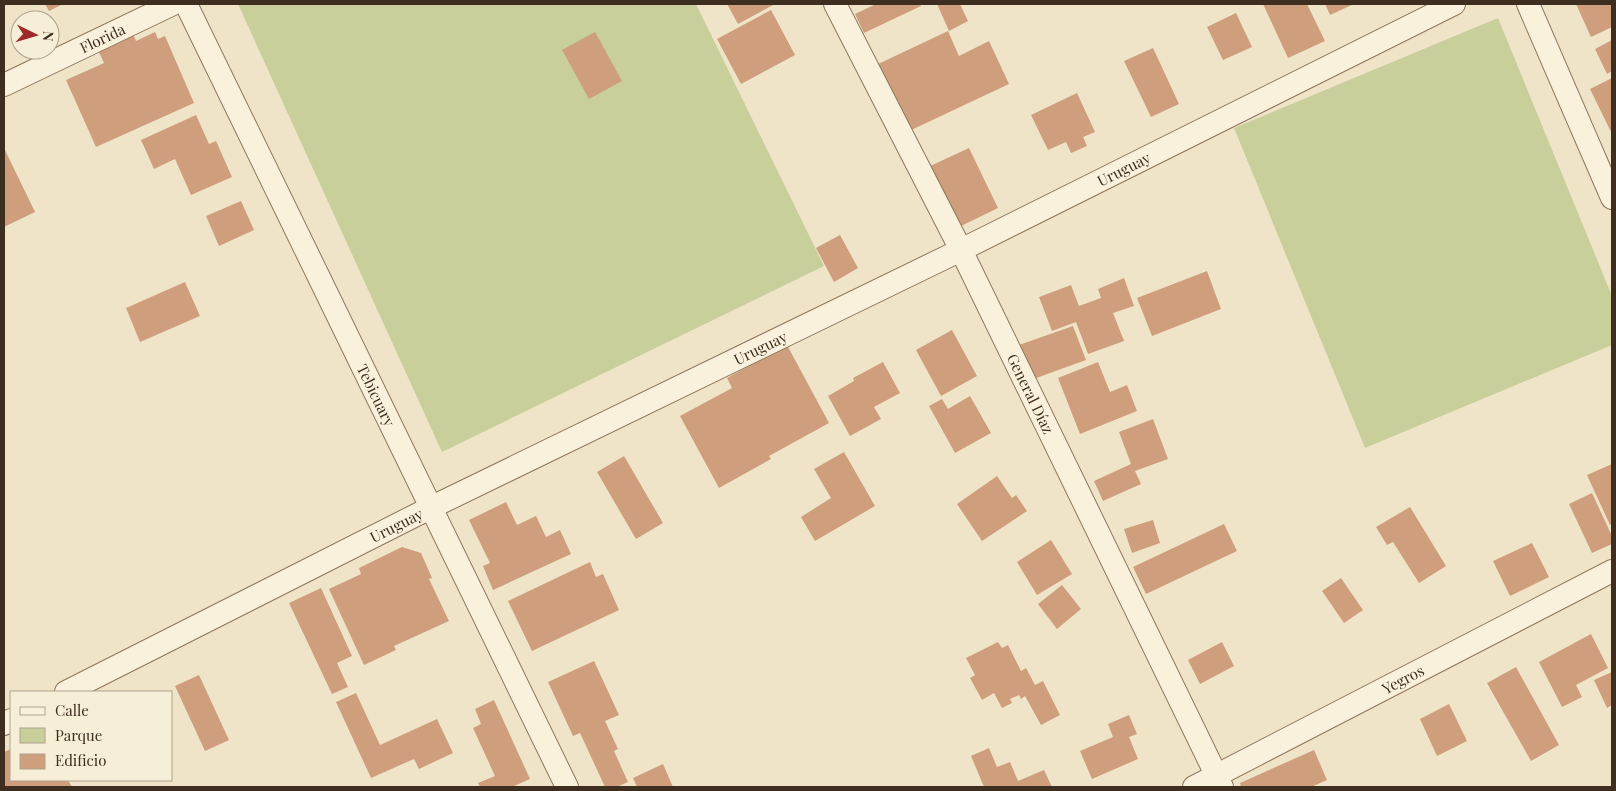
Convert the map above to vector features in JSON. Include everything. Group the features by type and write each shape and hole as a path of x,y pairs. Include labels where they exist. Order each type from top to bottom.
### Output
{"street":[{"name":"Florida","path":"4,85 172,4"},
{"name":"Tebicuary","path":"186,4 567,787"},
{"name":"General Díaz","path":"835,4 961,250 1219,781"},
{"name":"Uruguay","path":"68,691 432,507 961,250 1454,4"},
{"path":"1528,4 1612,198"},
{"name":"Yegros","path":"1194,787 1219,781 1612,571"}],"green space":[{"path":"238,4 696,4 824,266 442,452"},
{"path":"1498,18 1612,296 1612,345 1365,448 1234,128"}],"building":[{"path":"45,4 63,4 51,10 48,10"},
{"path":"727,4 775,4 738,24"},
{"path":"876,4 920,4 921,6 864,33 855,14"},
{"path":"937,4 960,4 968,21 949,31"},
{"path":"1263,4 1307,4 1325,41 1288,58"},
{"path":"1325,4 1354,4 1330,15"},
{"path":"1576,4 1612,4 1612,27 1591,37"},
{"path":"771,10 795,55 741,84 717,39"},
{"path":"1236,13 1252,47 1223,60 1207,27"},
{"path":"948,31 959,56 989,41 1009,84 907,132 876,65"},
{"path":"155,32 158,39 165,36 194,103 96,147 66,80 104,63 98,50 133,34 136,41"},
{"path":"595,32 622,81 589,99 562,50"},
{"path":"1612,40 1612,71 1607,74 1595,49"},
{"path":"1153,48 1179,104 1151,117 1124,61"},
{"path":"1612,78 1612,134 1590,89"},
{"path":"1077,93 1095,132 1083,137 1087,146 1071,153 1066,142 1048,150 1031,115"},
{"path":"196,115 209,144 216,141 232,177 191,195 175,159 154,169 141,140"},
{"path":"4,148 35,212 4,227"},
{"path":"969,148 998,208 957,228 928,167"},
{"path":"241,201 254,230 219,246 206,216"},
{"path":"840,235 858,268 834,282 816,248"},
{"path":"1207,271 1221,309 1152,336 1137,298"},
{"path":"1124,278 1134,306 1113,313 1124,341 1088,354 1076,322 1052,331 1039,297 1071,285 1079,306 1101,298 1098,289"},
{"path":"185,282 200,316 140,342 126,308"},
{"path":"1073,326 1086,360 1028,381 1016,346"},
{"path":"952,330 977,376 941,396 916,350"},
{"path":"787,345 829,423 769,456 771,459 719,488 680,416 732,388 727,378"},
{"path":"883,362 900,393 874,407 881,419 850,436 828,396 854,381 853,378"},
{"path":"1098,362 1110,392 1127,385 1137,411 1080,434 1058,378"},
{"path":"970,396 991,433 955,453 929,406 942,399 948,409"},
{"path":"1153,419 1168,459 1135,471 1141,484 1103,501 1094,481 1131,464 1119,432"},
{"path":"844,452 875,506 815,541 801,517 831,498 814,469"},
{"path":"624,456 663,523 636,539 597,472"},
{"path":"1612,464 1612,524 1610,525 1587,475"},
{"path":"997,476 1012,498 1016,495 1027,511 982,541 957,504"},
{"path":"1592,493 1612,536 1612,544 1592,553 1569,504"},
{"path":"506,502 517,525 536,516 546,537 560,530 571,554 493,590 483,566 490,563 469,520"},
{"path":"1410,507 1446,566 1419,583 1393,542 1387,545 1376,527"},
{"path":"1153,520 1160,543 1132,553 1124,529"},
{"path":"1224,524 1237,551 1146,594 1133,567"},
{"path":"1051,540 1072,574 1037,595 1017,562"},
{"path":"1532,543 1549,577 1510,596 1493,561"},
{"path":"402,547 421,553 432,578 429,579 449,621 394,646 396,650 364,665 329,589 361,574 359,568"},
{"path":"590,562 596,577 603,574 619,610 532,651 508,601"},
{"path":"1341,578 1363,610 1344,623 1322,591"},
{"path":"1062,585 1081,609 1057,629 1038,604"},
{"path":"321,588 352,656 337,663 348,687 332,694 289,603"},
{"path":"1591,634 1608,668 1576,685 1582,697 1562,707 1539,662"},
{"path":"998,642 1002,648 1008,645 1021,671 1026,668 1035,685 1043,681 1060,715 1041,725 1025,696 1021,699 1019,695 1010,699 1012,703 1002,708 994,693 982,700 970,678 975,675 966,658"},
{"path":"1222,642 1234,666 1200,684 1188,660"},
{"path":"594,661 619,715 605,721 618,749 614,751 628,782 617,787 605,787 580,733 573,736 548,682"},
{"path":"1516,667 1559,745 1531,761 1487,683"},
{"path":"1612,672 1612,705 1607,708 1594,680"},
{"path":"199,675 229,740 205,751 175,686"},
{"path":"356,693 380,745 437,719 453,753 419,769 414,759 371,778 336,702"},
{"path":"494,700 530,779 512,787 480,787 478,783 495,776 473,728 481,724 475,709"},
{"path":"1449,704 1467,741 1437,756 1420,719"},
{"path":"1129,715 1137,734 1129,737 1138,759 1092,779 1080,751 1113,737 1108,724"},
{"path":"989,748 997,767 1010,762 1018,781 1044,770 1052,787 984,787 971,756"},
{"path":"10,749 10,781 69,781 72,787 4,787 4,752"},
{"path":"1314,750 1327,780 1311,787 1241,787 1240,783"},
{"path":"663,764 673,787 637,787 633,778"}]}
